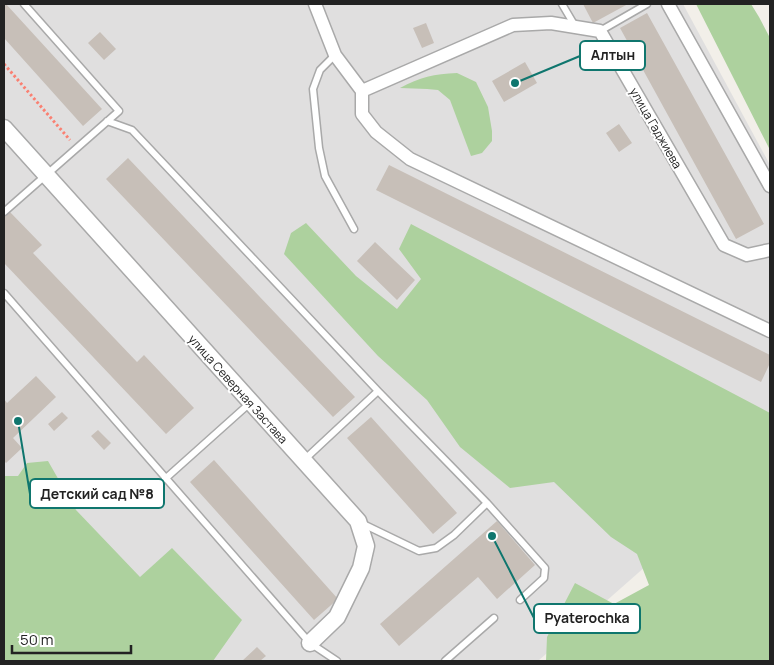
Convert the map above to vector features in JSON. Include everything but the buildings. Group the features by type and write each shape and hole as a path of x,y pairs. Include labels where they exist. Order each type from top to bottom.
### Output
{"street":[{"path":"315,4 335,55 362,91 362,114 376,132 410,159 770,331"},
{"path":"668,4 770,186"},
{"path":"362,91 513,25 551,23 600,31"},
{"name":"улица Гаджиева","path":"600,31 724,245 747,255 770,250"},
{"name":"улица Северная Застава","path":"4,128 358,522 366,546 361,568 337,617 310,643"}],"lane":[{"path":"4,212 119,110 24,4"},
{"path":"562,4 576,28"},
{"path":"600,31 646,4"},
{"path":"335,55 320,70 313,89 319,148 325,176 354,229"},
{"path":"107,121 132,130 378,391 487,503 546,568 544,578 520,600"},
{"path":"4,293 310,643 337,661"},
{"path":"303,460 378,391"},
{"path":"165,479 250,403"},
{"path":"358,522 419,551 436,548 454,535 487,503"},
{"path":"445,661 494,618"}],"path":[{"path":"4,64 77,148"}],"shaded area":[{"path":"4,4 683,4 770,165 770,457 538,661 206,661 4,510"}],"green space":[{"path":"696,4 751,4 770,38 770,150"},
{"path":"457,73 476,82 488,107 492,141 482,153 471,156 450,100 438,90 400,88 427,77"},
{"path":"306,223 356,276 397,309 421,279 399,249 411,224 770,413 770,661 546,661 547,637 575,583 614,604 649,585 637,554 611,537 554,482 510,488 460,447 427,400 378,356 284,254 291,233"},
{"path":"48,461 76,510 140,577 172,548 242,620 213,661 4,661 4,476 18,476 27,463"}],"place":[{"name":"Алтын","path":"515,83"},
{"name":"Детский сад №8","path":"18,421"},
{"name":"Pyaterochka","path":"492,536"}]}
